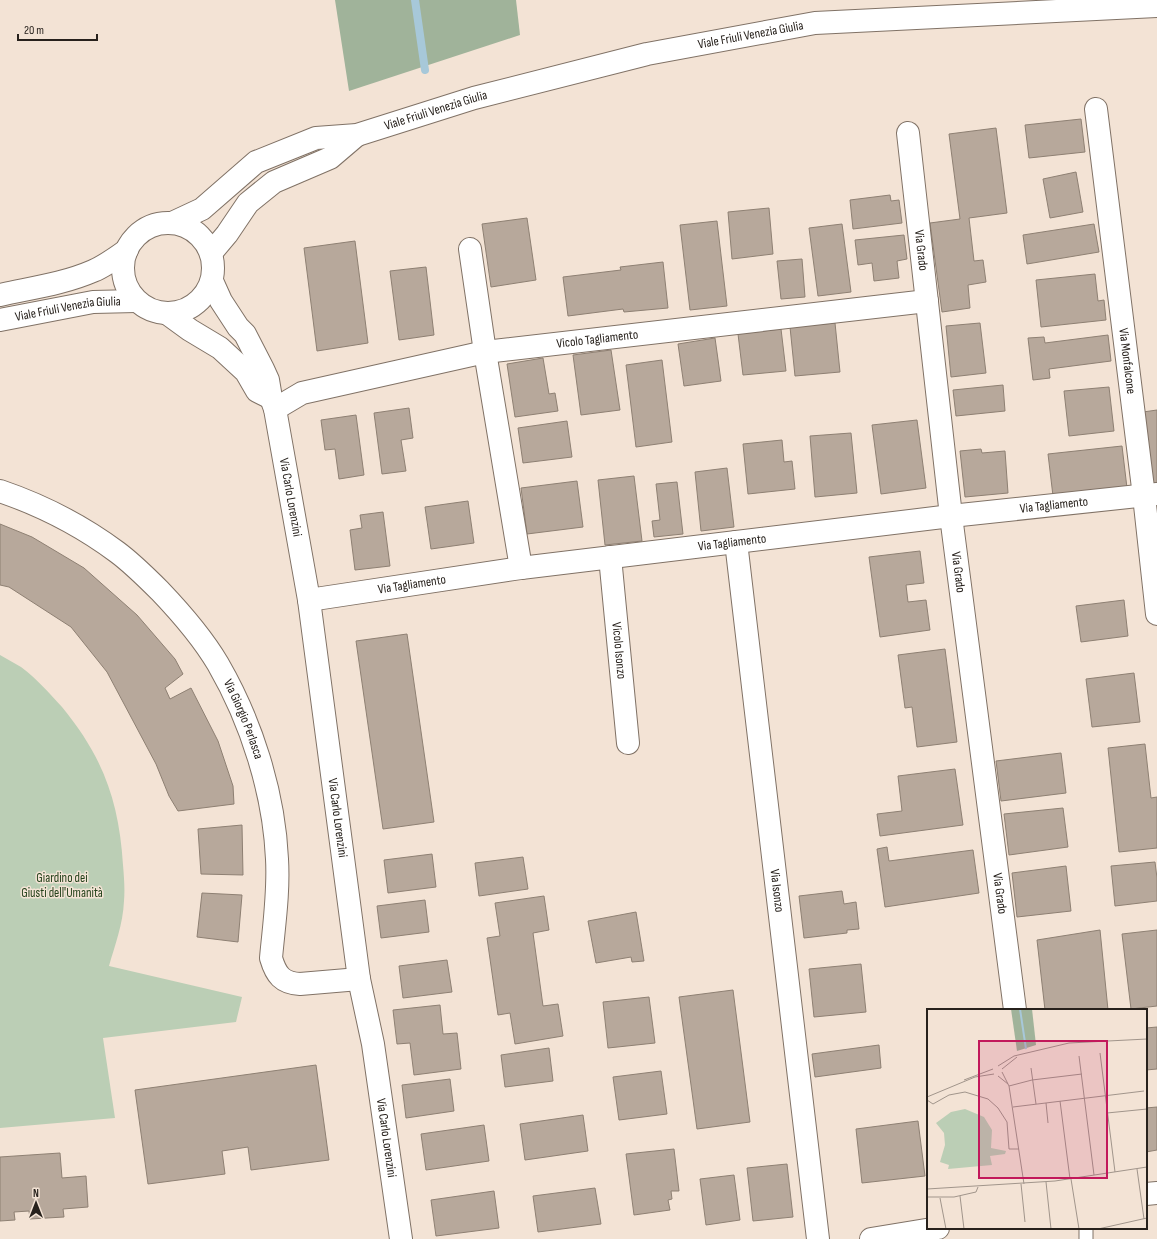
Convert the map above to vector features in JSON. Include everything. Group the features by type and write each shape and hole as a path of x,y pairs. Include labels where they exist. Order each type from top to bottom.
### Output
{"street":[{"name":"Viale Friuli Venezia Giulia","path":"172,223 202,209 256,162 316,138 356,135 474,98 647,54 815,23 1157,6"},
{"name":"Via Monfalcone","path":"1096,109 1151,495 1157,614"},
{"name":"Via Grado","path":"908,133 951,516 1015,1009"},
{"name":"Viale Friuli Venezia Giulia","path":"211,253 228,234 248,203 274,182 330,158 356,135"},
{"path":"172,223 185,226 196,232 206,241 211,253 214,267 212,281 206,294 196,305 182,312 168,314 156,312 146,308 136,300 128,290 124,277 123,263 127,250 134,238 145,229 158,224 172,223"},
{"path":"470,249 485,352 521,568"},
{"name":"Viale Friuli Venezia Giulia","path":"0,295 65,281 93,271 127,250"},
{"name":"Via Carlo Lorenzini","path":"212,281 221,301 238,327 245,334 264,369 273,404 309,600 359,980 373,1044 401,1239"},
{"name":"Viale Friuli Venezia Giulia","path":"0,320 93,302 136,300"},
{"name":"Vicolo Tagliamento","path":"273,404 302,393 485,352 927,301"},
{"path":"168,314 190,330 220,348 246,372 257,391 273,404"},
{"name":"Via Giorgio Perlasca","path":"0,491 14,495 81,528 118,552 148,578 174,606 199,637 217,663 239,706 250,732 265,782 275,835 277,858 276,910 271,958 273,965 281,978 293,984 359,980"},
{"name":"Via Tagliamento","path":"309,600 521,568 951,516 1151,495"},
{"name":"Via Isonzo","path":"736,542 818,1239"},
{"name":"Vicolo Isonzo","path":"610,557 628,743"},
{"path":"1147,1194 1157,1193"},
{"path":"871,1239 928,1233"}],"green space":[{"path":"335,0 516,0 520,35 349,91"},
{"name":"Giardino dei Giusti dell'Umanità","path":"0,655 27,672 43,686 62,707 88,744 98,762 113,800 121,842 124,874 124,901 122,918 109,966 242,997 236,1022 103,1038 115,1118 0,1128"}],"building":[{"path":"1081,119 1085,152 1029,158 1025,125"},
{"path":"996,128 1007,213 969,218 974,261 983,260 986,282 968,285 970,308 942,312 930,223 960,219 949,134"},
{"path":"1076,172 1083,212 1050,218 1043,179"},
{"path":"890,195 891,201 899,200 902,223 853,229 850,200"},
{"path":"769,208 773,254 732,259 728,212"},
{"path":"527,218 536,280 491,287 482,224"},
{"path":"717,221 727,306 690,310 680,225"},
{"path":"842,224 851,292 818,296 809,228"},
{"path":"1094,224 1099,252 1027,264 1023,235"},
{"path":"904,235 907,259 897,261 899,278 874,281 872,263 858,265 855,240"},
{"path":"355,241 368,343 317,351 304,248"},
{"path":"802,259 805,297 781,299 777,261"},
{"path":"663,262 668,308 624,312 623,309 568,316 563,277 621,270 620,267"},
{"path":"426,267 434,335 399,340 390,271"},
{"path":"1095,274 1098,301 1104,300 1106,320 1041,327 1036,280"},
{"path":"835,323 840,372 795,376 790,327"},
{"path":"980,323 986,373 951,377 946,326"},
{"path":"781,329 786,371 743,375 738,334"},
{"path":"1108,335 1111,361 1049,369 1050,378 1033,380 1028,338 1044,337 1045,343"},
{"path":"715,338 721,381 684,386 678,344"},
{"path":"611,350 620,410 581,415 573,355"},
{"path":"543,358 549,394 555,393 558,411 515,417 507,364"},
{"path":"662,360 672,442 636,447 626,365"},
{"path":"1003,385 1005,411 956,416 953,390"},
{"path":"1109,387 1114,431 1069,436 1064,391"},
{"path":"409,408 413,438 401,440 406,471 382,474 374,413"},
{"path":"1157,410 1157,483 1151,484 1143,412"},
{"path":"356,415 364,475 339,479 335,449 325,450 321,420"},
{"path":"917,420 926,488 881,494 872,425"},
{"path":"567,421 572,457 523,463 518,428"},
{"path":"851,433 857,493 815,497 810,436"},
{"path":"782,440 784,462 792,461 795,489 748,494 743,444"},
{"path":"1122,446 1127,488 1053,496 1048,454"},
{"path":"981,449 982,453 1005,451 1008,493 965,497 960,451"},
{"path":"727,468 734,527 701,531 695,472"},
{"path":"634,476 642,541 605,545 598,480"},
{"path":"577,481 583,527 527,534 521,488"},
{"path":"677,482 683,534 654,537 652,521 660,520 656,484"},
{"path":"468,501 474,543 431,549 425,507"},
{"path":"383,512 390,566 355,570 350,530 362,528 360,515"},
{"path":"0,524 32,537 84,568 137,615 175,659 183,674 165,688 170,699 191,688 218,741 233,786 234,804 178,811 169,796 156,764 107,672 71,627 9,587 0,585"},
{"path":"920,551 924,583 906,585 908,602 926,600 930,630 880,637 869,557"},
{"path":"1124,600 1128,636 1081,642 1076,606"},
{"path":"407,634 434,822 383,829 356,641"},
{"path":"945,649 957,742 917,747 912,707 905,708 898,655"},
{"path":"1134,673 1140,722 1092,727 1086,679"},
{"path":"1145,744 1151,798 1157,797 1157,848 1119,852 1108,748"},
{"path":"1061,753 1066,793 1001,801 996,761"},
{"path":"955,769 963,825 880,836 877,814 902,811 898,776"},
{"path":"1063,808 1068,847 1009,855 1004,814"},
{"path":"242,825 243,875 201,874 198,829"},
{"path":"887,847 889,861 973,850 979,893 885,907 877,849"},
{"path":"432,854 436,887 388,893 384,860"},
{"path":"523,857 528,889 479,896 475,863"},
{"path":"1155,862 1157,901 1115,906 1111,866"},
{"path":"1066,866 1071,911 1017,917 1012,873"},
{"path":"842,891 844,904 856,902 859,929 847,930 847,933 804,938 799,896"},
{"path":"202,893 242,895 238,942 197,937"},
{"path":"544,896 549,930 533,933 543,1006 558,1004 563,1036 515,1044 510,1013 498,1015 487,938 500,936 495,903"},
{"path":"425,900 429,932 381,938 377,906"},
{"path":"636,912 644,961 632,962 631,957 596,963 588,921"},
{"path":"1100,930 1108,1009 1045,1009 1037,940"},
{"path":"1157,930 1157,1006 1131,1009 1122,934"},
{"path":"447,960 452,992 403,998 399,966"},
{"path":"861,964 866,1012 814,1017 809,969"},
{"path":"733,990 750,1122 697,1129 679,997"},
{"path":"649,997 655,1043 608,1048 603,1002"},
{"path":"440,1005 443,1034 457,1033 461,1069 414,1075 410,1043 397,1044 393,1010"},
{"path":"1157,1027 1157,1069 1147,1070 1147,1028"},
{"path":"879,1045 881,1068 815,1077 812,1054"},
{"path":"549,1048 553,1081 505,1087 501,1055"},
{"path":"316,1065 329,1160 251,1170 248,1147 222,1151 225,1174 148,1184 135,1090"},
{"path":"661,1071 667,1114 619,1120 613,1077"},
{"path":"450,1079 454,1111 406,1118 402,1085"},
{"path":"1157,1107 1157,1150 1147,1152 1147,1108"},
{"path":"583,1115 588,1151 525,1160 520,1124"},
{"path":"918,1121 925,1176 862,1183 856,1129"},
{"path":"484,1125 489,1161 426,1170 421,1134"},
{"path":"674,1149 679,1191 671,1191 672,1199 668,1200 670,1210 634,1215 626,1154"},
{"path":"60,1153 62,1178 86,1176 88,1207 63,1209 64,1217 30,1219 29,1211 14,1212 15,1220 0,1221 0,1157"},
{"path":"787,1164 793,1217 753,1221 747,1168"},
{"path":"734,1175 740,1220 706,1225 700,1179"},
{"path":"595,1188 601,1224 538,1232 533,1196"},
{"path":"494,1191 499,1228 436,1236 431,1200"}],"waterway":[{"path":"415,0 425,70"}]}
